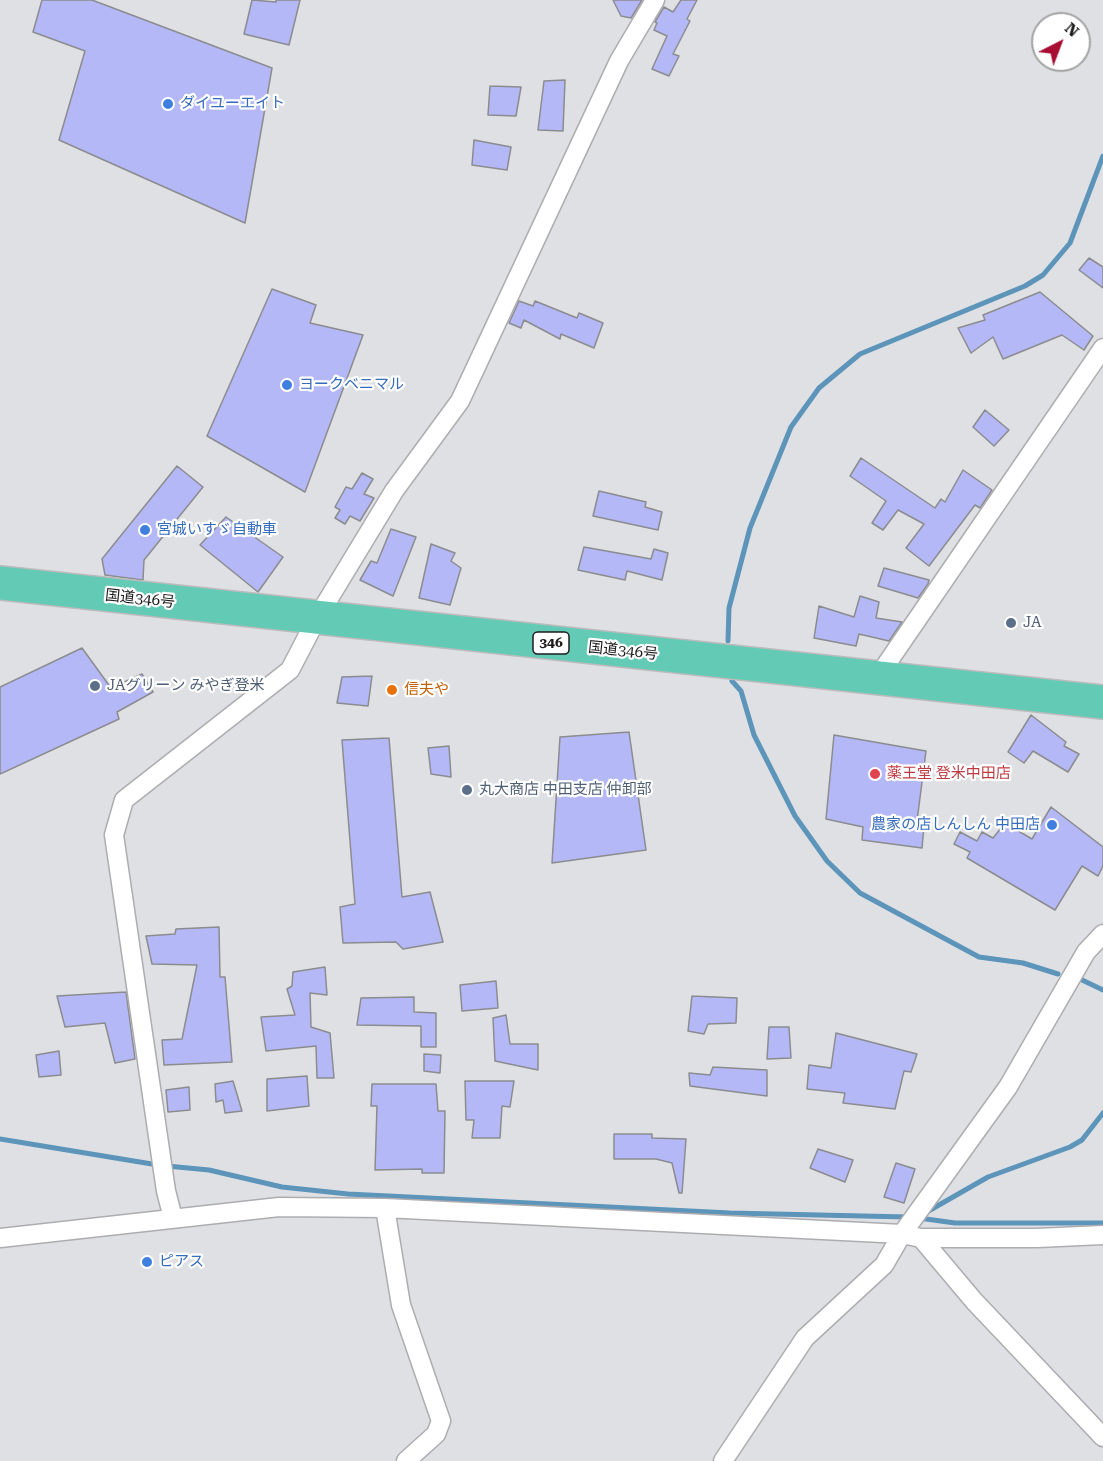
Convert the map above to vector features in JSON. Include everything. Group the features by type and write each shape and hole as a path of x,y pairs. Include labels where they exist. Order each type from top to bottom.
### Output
{"highway":[{"name":"国道346号","path":"0,583 1103,702"}],"street":[{"path":"173,1218 166,1191 114,835 124,800 290,670 317,618 394,491 460,401 619,61 656,0"},
{"path":"877,678 1103,348"},
{"path":"723,1461 806,1338 884,1265 902,1234 1008,1087 1086,952 1103,934"},
{"path":"0,1238 279,1207 385,1209 902,1234 921,1238 1037,1238 1103,1235"},
{"path":"385,1209 401,1305 441,1421 436,1434 406,1461"},
{"path":"921,1238 974,1301 1103,1437"}],"building":[{"name":"ダイユーエイト","path":"42,0 92,0 272,68 245,223 59,140 85,51 33,32"},
{"path":"252,0 276,2 276,0 300,0 289,45 244,34"},
{"path":"613,0 642,0 631,18 621,16"},
{"path":"681,0 697,0 687,19 690,21 673,54 679,56 669,76 652,69 667,36 654,30 657,23 655,22 664,7 673,12"},
{"path":"565,80 563,131 538,130 544,81"},
{"path":"490,86 521,87 516,116 488,115"},
{"path":"474,140 511,147 507,170 472,165"},
{"path":"1089,258 1103,267 1103,288 1079,270"},
{"name":"ヨークベニマル","path":"272,289 316,305 310,323 363,335 305,492 207,436"},
{"path":"1040,292 1093,336 1084,350 1062,335 1003,359 993,337 971,353 958,328 985,320 983,315"},
{"path":"519,301 533,306 535,301 577,318 579,313 603,323 594,348 561,334 560,339 524,320 521,328 509,323"},
{"path":"985,410 1009,430 994,446 973,427"},
{"path":"861,458 935,508 941,499 945,502 963,470 992,490 980,508 975,505 929,566 906,548 924,524 898,510 883,530 872,523 886,501 850,476"},
{"path":"177,466 203,487 144,560 143,580 105,575 102,559"},
{"path":"362,473 373,479 364,494 374,498 360,521 350,516 345,524 335,518 340,510 335,507 346,487 352,489"},
{"path":"599,491 646,502 645,507 662,512 658,530 593,516"},
{"path":"226,517 283,557 258,592 200,545"},
{"path":"391,529 416,537 393,596 360,580 371,561 377,563"},
{"path":"431,544 455,553 451,561 461,568 450,605 419,598"},
{"path":"584,547 651,559 654,549 668,553 662,580 627,571 625,580 578,570"},
{"path":"884,568 929,580 928,584 918,598 878,586"},
{"path":"860,596 879,602 876,618 902,622 889,641 859,634 856,646 814,638 819,606 854,617"},
{"path":"82,648 111,688 142,674 153,692 117,712 119,719 0,774 0,687"},
{"path":"372,676 368,706 337,703 342,677"},
{"path":"1031,715 1066,742 1064,746 1079,754 1068,772 1033,751 1024,763 1008,752"},
{"path":"629,732 646,850 552,863 560,737"},
{"path":"834,735 926,751 917,821 924,826 922,848 862,840 863,827 826,819"},
{"path":"389,738 402,897 430,892 443,942 403,949 396,942 343,943 340,907 355,904 342,740"},
{"path":"449,746 451,777 431,774 428,748"},
{"path":"1051,807 1103,847 1103,866 1098,876 1082,866 1055,910 967,858 970,852 954,844 960,832 977,841 982,832 993,838 1005,823 1032,839"},
{"path":"219,927 220,977 225,977 232,1062 164,1065 162,1040 182,1039 197,965 152,964 146,936 175,934 176,929"},
{"path":"325,967 327,995 310,993 311,1027 330,1033 334,1078 317,1078 316,1046 266,1051 261,1017 295,1015 287,989 292,986 293,972"},
{"path":"496,981 498,1008 462,1011 460,985"},
{"path":"126,992 135,1059 115,1063 105,1023 65,1027 57,996"},
{"path":"692,996 737,998 736,1023 708,1024 704,1034 688,1031"},
{"path":"414,997 414,1012 436,1013 436,1047 421,1047 421,1026 357,1025 361,998"},
{"path":"506,1015 510,1044 538,1044 538,1070 495,1061 493,1018"},
{"path":"769,1027 789,1027 791,1058 767,1059"},
{"path":"836,1033 917,1054 911,1072 904,1071 895,1109 843,1103 845,1093 807,1089 809,1065 831,1068"},
{"path":"59,1051 61,1075 39,1077 36,1055"},
{"path":"424,1054 441,1055 440,1073 424,1071"},
{"path":"713,1067 767,1070 767,1096 690,1086 689,1073 710,1075"},
{"path":"307,1076 309,1106 267,1111 267,1079"},
{"path":"233,1081 242,1111 225,1113 223,1100 216,1102 215,1084"},
{"path":"465,1081 514,1081 510,1107 502,1106 500,1138 472,1138 474,1120 466,1120"},
{"path":"372,1084 436,1084 438,1111 445,1111 444,1173 422,1173 422,1169 375,1170 377,1106 371,1106"},
{"path":"189,1087 190,1110 168,1112 166,1090"},
{"path":"614,1134 652,1134 652,1138 686,1139 682,1193 679,1193 672,1163 656,1159 614,1159"},
{"path":"818,1149 853,1160 845,1182 810,1168"},
{"path":"896,1163 915,1169 904,1203 884,1197"}],"waterway":[{"path":"728,641 729,608 750,528 791,427 819,388 860,354 1025,286 1043,275 1070,243 1103,156"},
{"path":"732,681 741,691 754,735 795,816 827,861 860,893 979,957 1023,963 1058,974"},
{"path":"1080,979 1103,990"},
{"path":"925,1213 988,1177 1070,1147 1082,1140 1103,1113"},
{"path":"0,1139 158,1165"},
{"path":"167,1166 209,1170 282,1187 348,1194 730,1213 908,1217"},
{"path":"919,1218 955,1223 1103,1223"}],"place":[{"name":"ダイユーエイト","path":"168,104"},
{"name":"ヨークベニマル","path":"287,385"},
{"name":"宮城いすゞ自動車","path":"145,530"},
{"name":"JA","path":"1011,623"},
{"name":"JAグリーン みやぎ登米","path":"95,686"},
{"name":"信夫や","path":"392,690"},
{"name":"薬王堂 登米中田店","path":"875,774"},
{"name":"丸大商店 中田支店 仲卸部","path":"467,790"},
{"name":"農家の店しんしん 中田店","path":"1052,825"},
{"name":"ピアス","path":"147,1262"}]}
